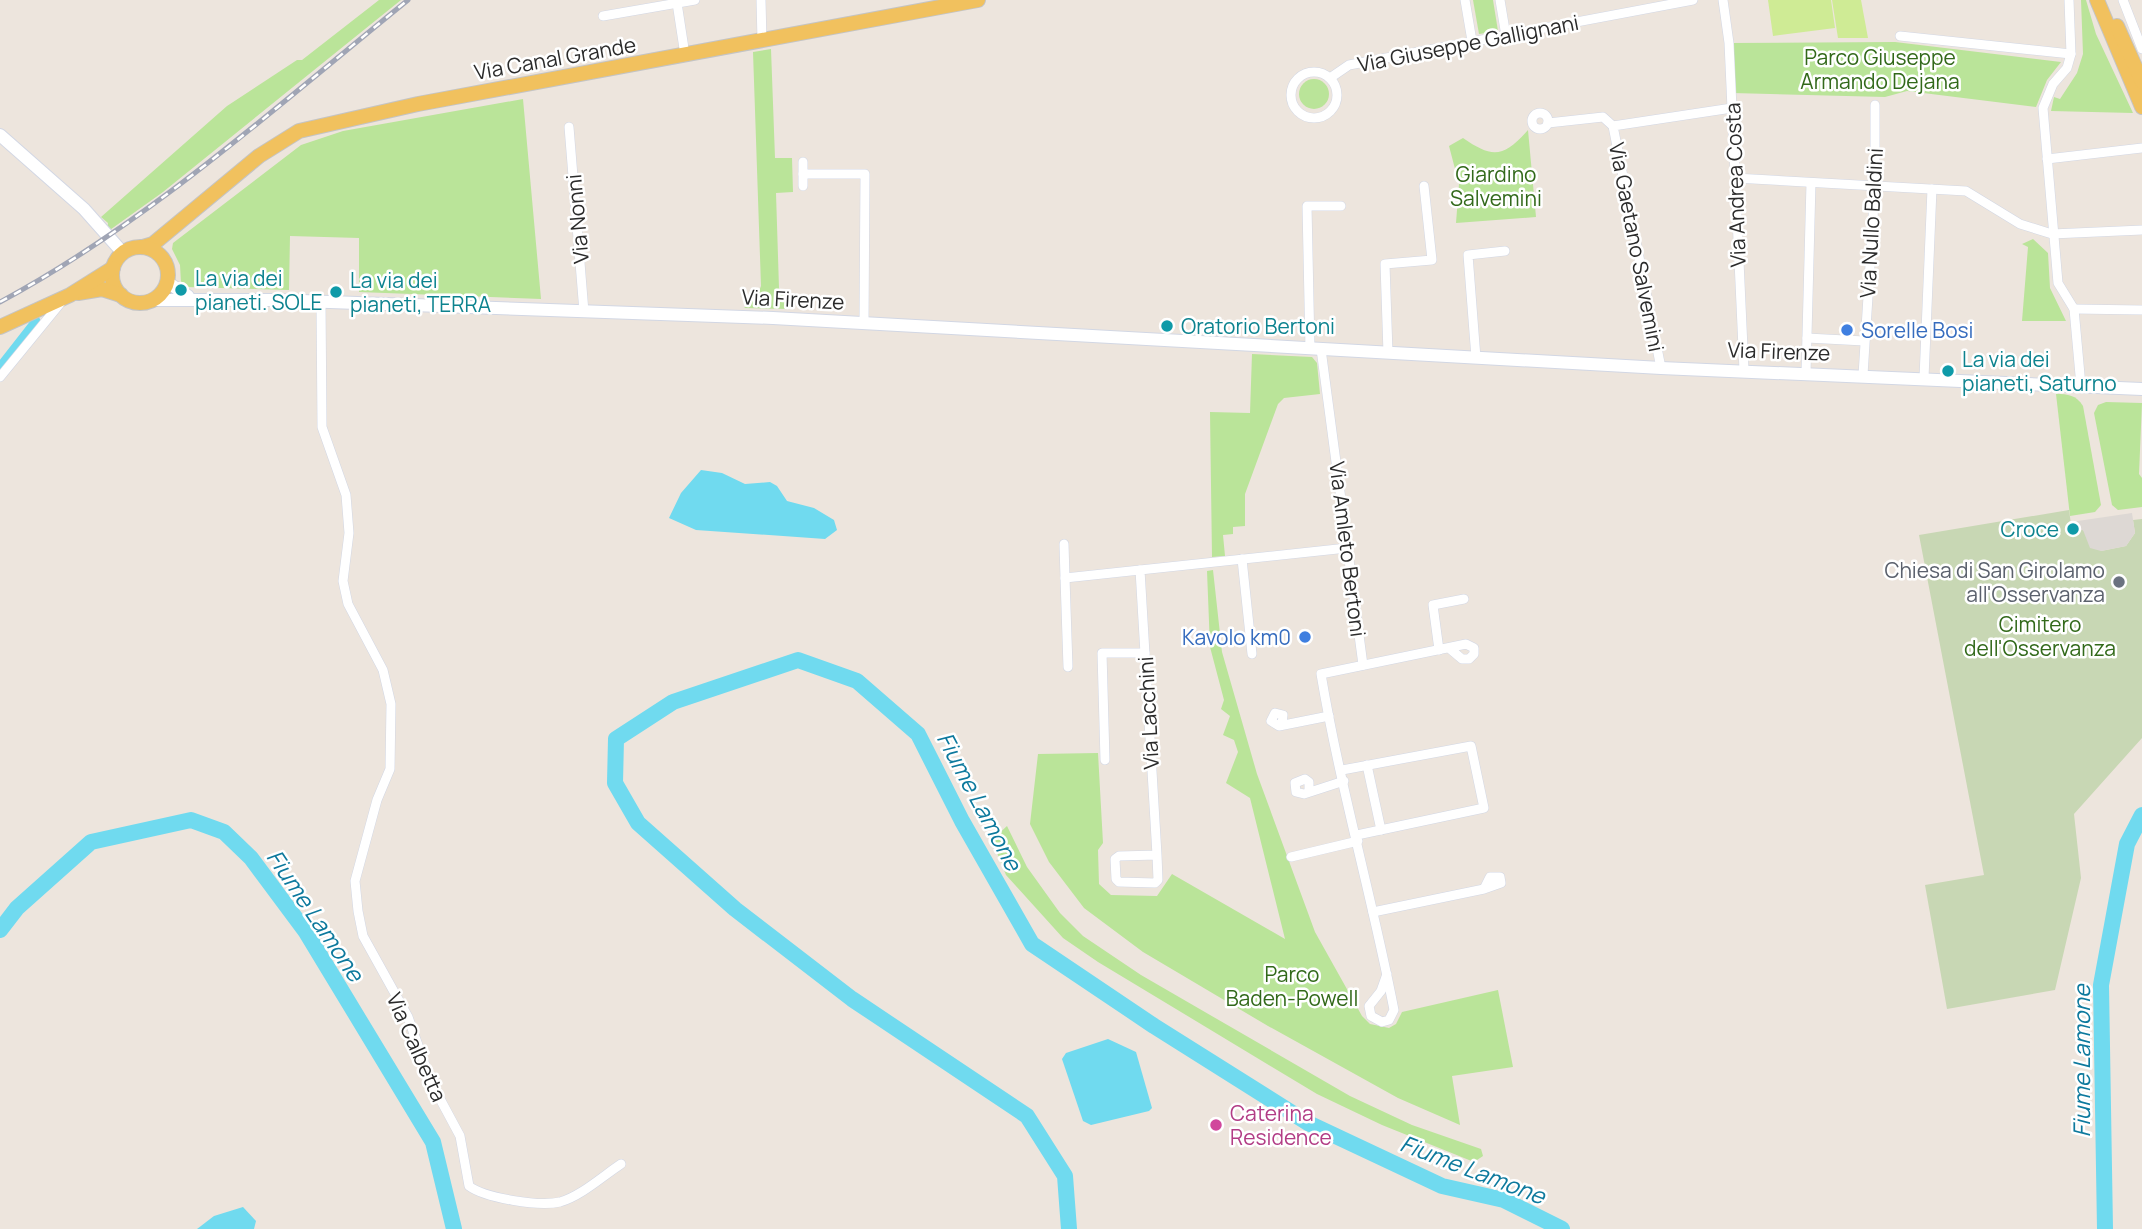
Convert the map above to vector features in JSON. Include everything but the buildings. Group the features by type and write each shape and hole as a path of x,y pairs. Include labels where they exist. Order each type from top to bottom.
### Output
{"main road":[{"name":"Via Canal Grande","path":"143,247 152,244 171,229 258,156 299,131 378,112 978,0"},
{"path":"2097,0 2142,107"},
{"path":"2108,0 2142,82"},
{"path":"67,296 103,289 136,302 151,300 162,292 167,282 161,248 171,229"},
{"path":"0,327 67,296 113,268 122,253 143,247 155,251 164,261"},
{"path":"113,268 113,281 121,295"}],"street":[{"path":"603,16 695,0"},
{"path":"761,0 762,41"},
{"path":"1465,0 1472,40"},
{"path":"1500,0 1506,36"},
{"name":"Via Giuseppe Gallignani","path":"1330,78 1349,65 1693,0"},
{"name":"Via Andrea Costa","path":"1723,0 1729,43 1744,370"},
{"path":"2069,0 2071,54 2067,68 2053,84 2043,108 2058,283 2074,309 2081,386"},
{"path":"2123,0 2142,48"},
{"path":"677,3 685,55"},
{"path":"1900,36 2071,54"},
{"name":"Via Giuseppe Gallignani","path":"1308,72 1316,72 1330,78 1337,99 1331,112 1318,119 1297,111 1290,97 1295,82 1308,72"},
{"name":"Via Nullo Baldini","path":"1863,375 1875,187 1875,106"},
{"name":"Via Gaetano Salvemini","path":"1614,126 1732,108"},
{"name":"Via Gaetano Salvemini","path":"1548,123 1604,117 1614,126 1661,368"},
{"name":"Via Nonni","path":"569,127 584,312"},
{"path":"0,135 84,209 122,253"},
{"path":"2047,159 2142,148"},
{"path":"803,162 803,186"},
{"path":"803,174 865,174 864,323"},
{"path":"1735,178 1966,191 2020,224 2052,234 2142,230"},
{"path":"1806,373 1811,183"},
{"path":"1388,353 1385,264 1432,260 1424,186"},
{"path":"1924,378 1932,189"},
{"name":"Via Amleto Bertoni","path":"1341,206 1307,206 1316,349 1363,665 1321,674 1392,995 1394,1015 1382,1022 1374,1020 1369,1006 1381,991 1387,974"},
{"path":"1476,358 1468,255 1505,251"},
{"name":"Via Firenze","path":"167,282 176,291 195,298"},
{"path":"0,377 67,296"},
{"name":"Via Firenze","path":"151,300 195,298 321,302 864,323 1661,368 2142,389"},
{"name":"Via Calbetta","path":"321,302 322,427 346,495 349,533 343,581 348,604 383,670 391,704 390,769 377,800 355,881 363,936 408,1017 431,1082 460,1136 469,1186 480,1195 510,1200 562,1201 621,1164"},
{"path":"2074,309 2142,310"},
{"path":"1807,338 1864,341"},
{"path":"1064,544 1068,667"},
{"path":"1065,578 1347,548"},
{"path":"1242,559 1252,654"},
{"name":"Via Lacchini","path":"1140,570 1157,855 1158,880 1154,883 1119,882 1116,879 1115,859 1119,856 1157,855"},
{"path":"1363,665 1444,649 1433,605 1464,599"},
{"path":"1105,760 1102,653 1145,653"},
{"path":"1282,724 1329,716"},
{"path":"1292,857 1381,830 1485,808 1471,746 1342,770"},
{"path":"1367,765 1381,830"},
{"path":"1309,790 1344,781"},
{"path":"1373,912 1484,889"}],"green space":[{"path":"379,0 401,0 163,192 107,232 108,223 101,217 227,106 297,60 302,60"},
{"path":"1473,0 1493,0 1498,31 1479,34"},
{"path":"1768,0 1831,0 1835,28 1773,36"},
{"path":"1832,0 1861,0 1868,38 1838,38"},
{"path":"2081,0 2086,0 2096,34 2133,113 2051,111 2054,97 2060,99 2077,73 2083,54"},
{"name":"Parco Giuseppe Armando Dejana","path":"1895,42 2061,62 2047,80 2036,107 1907,91 1885,97 1732,93 1729,43"},
{"path":"771,49 775,158 792,158 793,192 776,193 779,288 791,309 744,308 757,296 761,286 753,52"},
{"path":"1314,79 1324,84 1329,94 1324,104 1314,109 1304,104 1299,94 1304,84"},
{"path":"523,99 541,299 359,292 359,238 290,236 289,290 187,287 181,283 180,265 172,249 173,243 301,145 343,131"},
{"name":"Giardino Salvemini","path":"1528,130 1536,217 1456,223 1459,184 1449,146 1463,138 1482,149 1498,152 1512,146"},
{"path":"2033,239 2048,253 2050,288 2066,321 2022,321 2028,247 2022,244"},
{"path":"1252,354 1312,357 1317,363 1320,394 1284,398 1278,404 1245,494 1245,526 1233,527 1233,534 1223,535 1225,556 1212,557 1210,412 1250,413"},
{"path":"2056,394 2078,399 2083,406 2101,505 2095,512 2070,516"},
{"path":"2106,402 2142,403 2139,474 2142,478 2142,507 2118,510 2112,505 2094,413 2098,405"},
{"name":"Cimitero dell'Osservanza","path":"2069,510 2072,531 2083,530 2101,551 2126,546 2135,533 2133,520 2142,519 2142,738 2074,814 2081,878 2055,990 1947,1009 1925,885 1984,875 1919,535"},
{"name":"Parco Baden-Powell","path":"1213,570 1222,652 1257,774 1315,932 1362,1016 1370,1024 1389,1028 1396,1024 1402,1012 1498,990 1513,1067 1452,1076 1460,1125 1398,1098 1268,1026 1143,952 1084,908 1049,862 1030,824 1038,754 1098,753 1103,843 1098,850 1099,884 1111,895 1157,896 1172,874 1285,939 1250,798 1226,783 1238,752 1234,740 1223,735 1230,716 1221,709 1224,700 1210,647 1207,571"},
{"path":"1007,826 1027,867 1060,913 1083,936 1141,975 1350,1096 1412,1125 1481,1149 1483,1156 1474,1162 1382,1125 1317,1094 1098,962 1063,938 1006,875 992,840"}],"shaded area":[{"path":"2132,513 2135,533 2126,546 2101,551 2090,548 2083,530 2072,532 2071,522"}],"water":[{"path":"701,470 722,473 745,484 770,482 777,486 787,501 814,508 834,520 837,530 825,539 696,530 669,518 681,493"},
{"path":"1108,1039 1136,1052 1152,1108 1091,1125 1083,1121 1062,1059 1066,1053"},
{"path":"243,1207 256,1221 254,1229 197,1229 214,1216"}],"waterway":[{"path":"0,367 36,321"},
{"name":"Fiume Lamone","path":"1069,1229 1065,1176 1027,1116 852,999 735,909 638,823 615,783 616,739 673,702 798,660 857,681 918,734 962,821 1032,944 1154,1026 1308,1123 1442,1186 1504,1200 1562,1229"},
{"name":"Fiume Lamone","path":"2105,1229 2101,985 2127,844 2142,815"},
{"name":"Fiume Lamone","path":"0,930 17,908 91,842 191,820 224,832 251,858 306,932 433,1142 454,1229"}],"railway":[{"path":"0,302 108,236 160,199 261,121 408,0"}],"place":[{"name":"La via dei pianeti. SOLE","path":"181,290"},
{"name":"La via dei pianeti, TERRA","path":"336,292"},
{"name":"Oratorio Bertoni","path":"1167,326"},
{"name":"Sorelle Bosi","path":"1847,330"},
{"name":"La via dei pianeti, Saturno","path":"1948,371"},
{"name":"Croce","path":"2073,529"},
{"name":"Chiesa di San Girolamo all'Osservanza","path":"2119,582"},
{"name":"Kavolo km0","path":"1305,637"},
{"name":"Caterina Residence","path":"1216,1125"}]}
